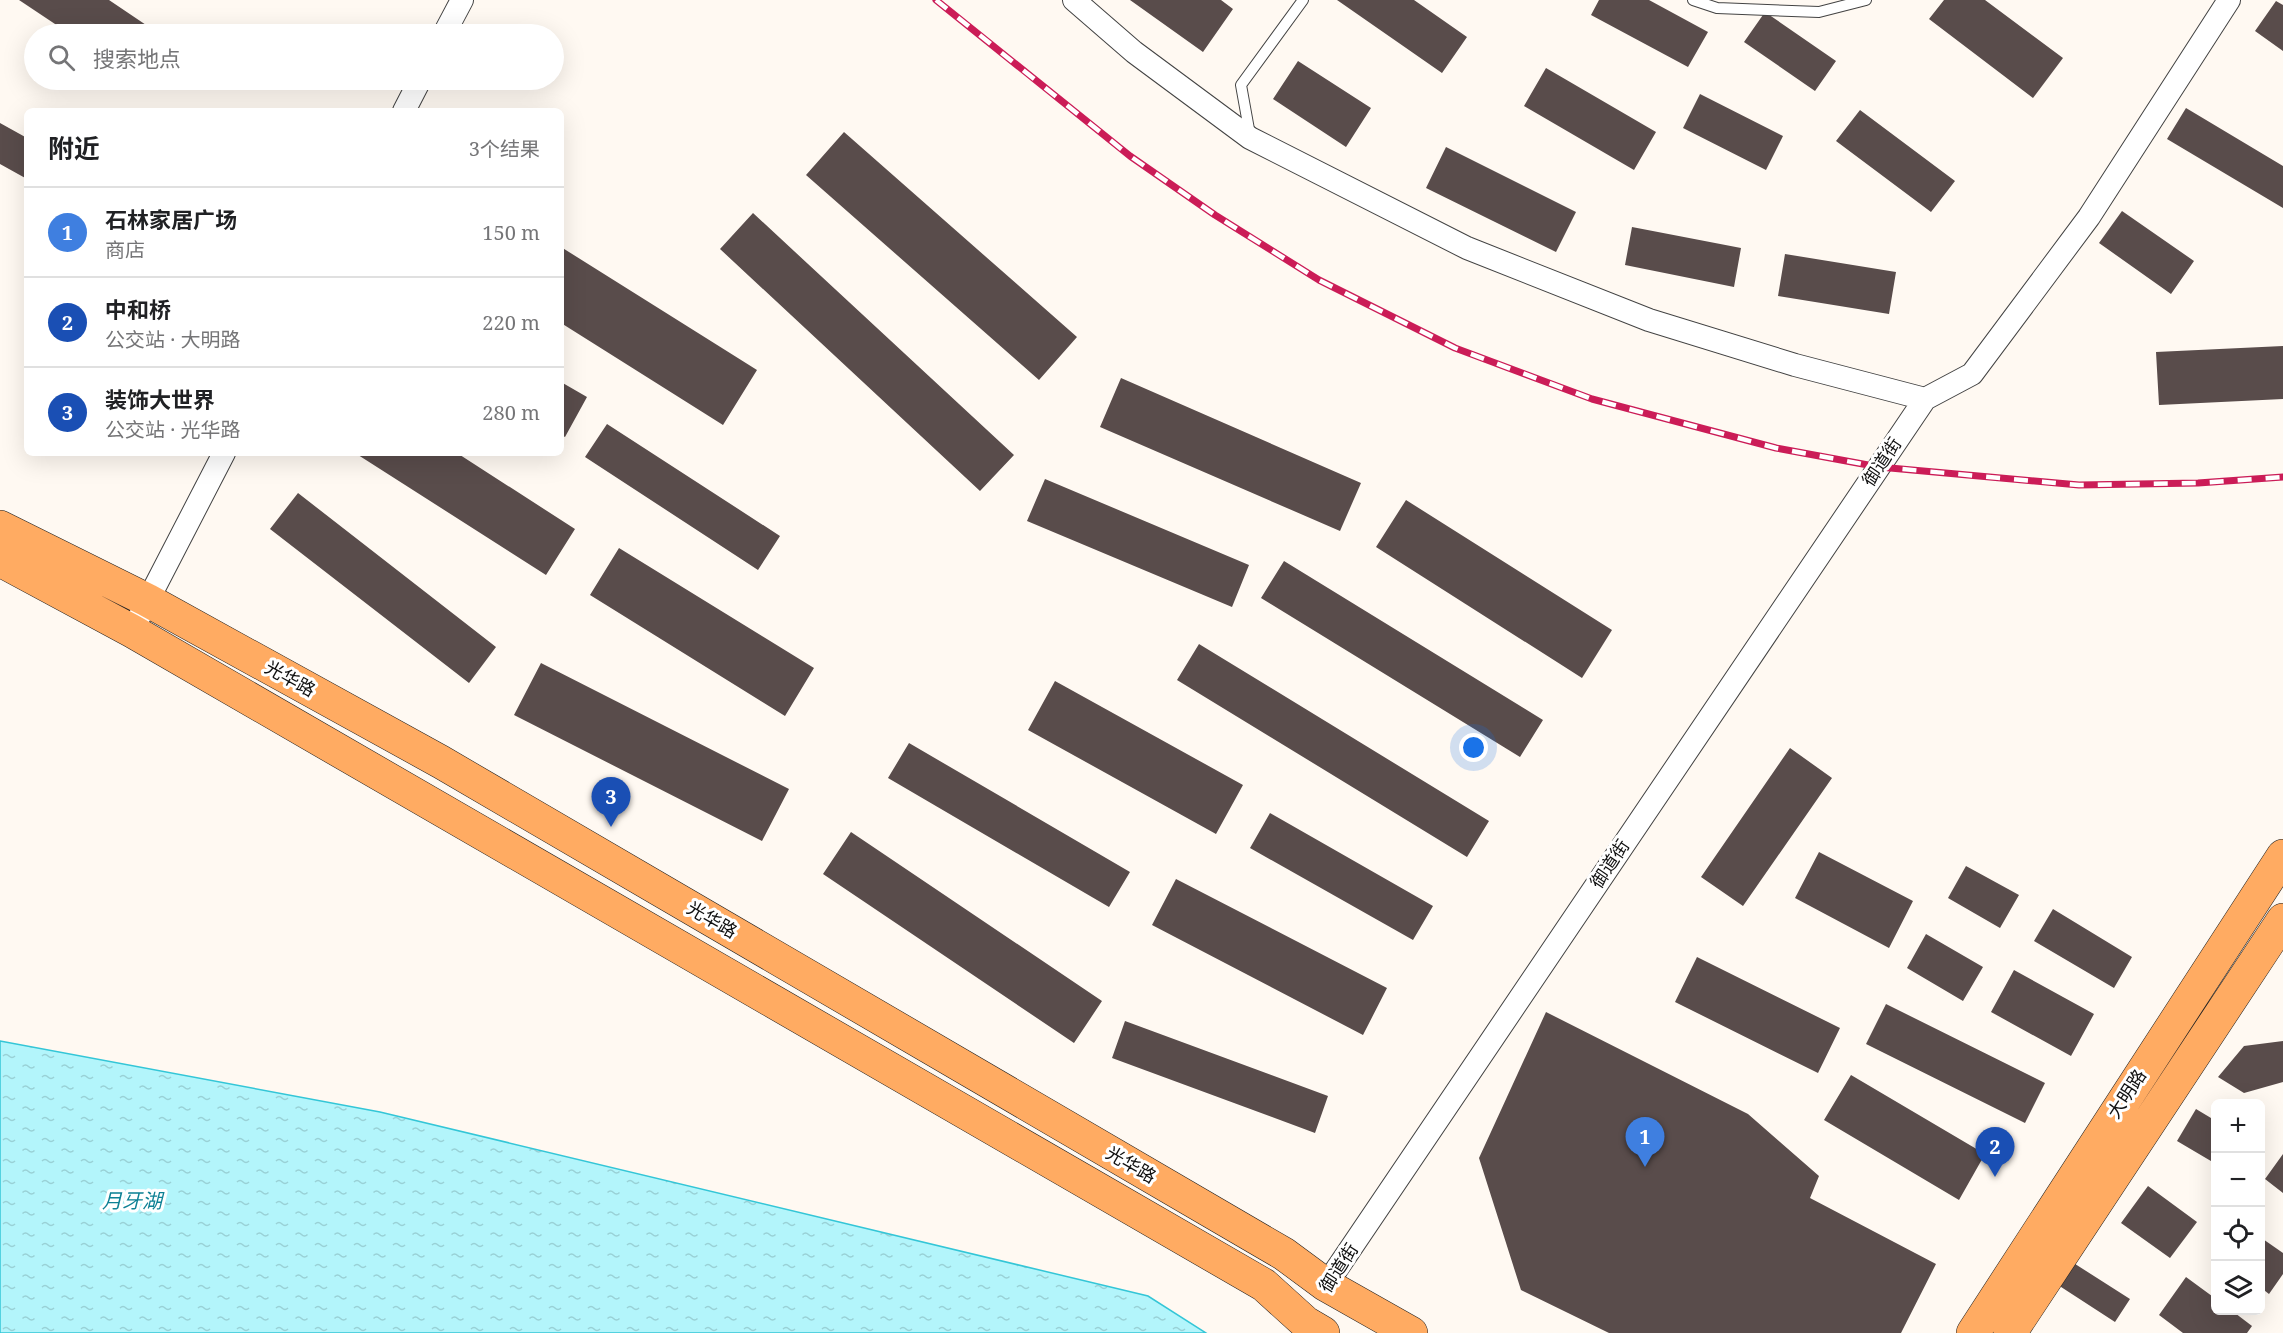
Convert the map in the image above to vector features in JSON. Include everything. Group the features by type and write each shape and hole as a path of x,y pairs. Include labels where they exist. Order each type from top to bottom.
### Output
{"main road":[{"name":"光华路","path":"0,527 147,600 452,768 1284,1254 1326,1285 1411,1333"},
{"name":"光华路","path":"0,560 132,631 1263,1285 1310,1330"},
{"name":"大明路","path":"1973,1333 2249,904 2283,856"},
{"name":"大明路","path":"2010,1333 2281,927"},
{"path":"1310,1330 1326,1285"}],"street":[{"path":"449,24 462,0"},
{"path":"1074,0 1134,52 1250,138 1467,248 1649,320 1795,365 1925,399 1972,374 2089,218 2229,0"},
{"path":"406,108 415,90"},
{"name":"御道街","path":"1326,1285 1925,399"},
{"path":"132,631 222,456"},
{"path":"2249,904 2281,927"}],"lane":[{"path":"1250,138 1241,85 1303,0"},
{"path":"1693,0 1717,8 1819,12 1866,0"}],"water":[{"name":"月牙湖","path":"0,1041 380,1112 1148,1296 1206,1333 0,1333"}],"building":[{"path":"19,0 109,0 145,24 55,24"},
{"path":"1130,0 1221,0 1233,9 1203,52"},
{"path":"1337,0 1414,0 1467,37 1442,73"},
{"path":"1599,0 1649,0 1708,32 1688,67 1591,15"},
{"path":"1944,0 1985,0 2063,58 2033,98 1929,19"},
{"path":"2276,1 2283,5 2283,51 2255,31"},
{"path":"1765,12 1836,61 1815,91 1744,42"},
{"path":"1298,61 1371,108 1346,147 1273,99"},
{"path":"1546,68 1656,132 1634,170 1524,106"},
{"path":"1700,94 1783,136 1766,170 1683,128"},
{"path":"2186,108 2283,166 2283,208 2167,139"},
{"path":"1860,110 1955,181 1931,212 1836,141"},
{"path":"0,123 24,136 24,177 0,164"},
{"path":"844,132 1077,337 1039,380 806,175"},
{"path":"1446,147 1576,212 1556,252 1426,188"},
{"path":"2122,211 2194,261 2171,294 2099,243"},
{"path":"753,213 1014,455 980,491 720,249"},
{"path":"1632,227 1741,248 1734,287 1625,265"},
{"path":"564,249 757,370 723,425 564,325"},
{"path":"1785,254 1896,272 1889,314 1778,296"},
{"path":"2283,346 2283,399 2159,405 2156,352"},
{"path":"1121,378 1361,483 1340,531 1100,427"},
{"path":"564,384 587,397 564,436"},
{"path":"607,424 780,536 758,570 585,457"},
{"path":"360,456 462,456 575,529 546,575"},
{"path":"1045,479 1249,565 1232,607 1027,521"},
{"path":"298,493 496,647 469,683 270,529"},
{"path":"1406,500 1612,630 1582,678 1376,547"},
{"path":"619,548 814,668 785,716 590,595"},
{"path":"1284,561 1543,720 1520,757 1261,598"},
{"path":"1199,644 1489,821 1467,857 1177,680"},
{"path":"541,663 789,789 762,841 514,715"},
{"path":"1055,681 1243,785 1216,834 1028,730"},
{"path":"909,743 1130,872 1109,907 888,778"},
{"path":"1790,748 1832,778 1743,906 1701,877"},
{"path":"1270,813 1433,906 1413,940 1250,848"},
{"path":"851,832 1102,1001 1074,1043 823,874"},
{"path":"1819,852 1913,901 1889,948 1795,898"},
{"path":"1966,866 2019,895 2000,928 1948,898"},
{"path":"1176,879 1387,988 1363,1035 1152,925"},
{"path":"2053,909 2132,957 2114,988 2034,941"},
{"path":"1926,934 1983,967 1963,1001 1907,968"},
{"path":"1697,957 1840,1028 1818,1073 1675,1002"},
{"path":"2014,970 2094,1014 2071,1056 1991,1012"},
{"path":"1886,1004 2045,1083 2025,1123 1866,1044"},
{"path":"1546,1012 1748,1114 1819,1176 1810,1198 1936,1264 1901,1333 1609,1333 1521,1290 1479,1158"},
{"path":"1125,1021 1328,1096 1315,1133 1112,1058"},
{"path":"2283,1041 2283,1082 2244,1093 2218,1077 2244,1046"},
{"path":"1851,1075 1985,1154 1959,1200 1824,1120"},
{"path":"2196,1109 2211,1118 2211,1161 2177,1141"},
{"path":"2283,1154 2283,1193 2265,1179"},
{"path":"2148,1186 2197,1222 2170,1258 2121,1223"},
{"path":"2265,1240 2283,1253 2283,1274 2269,1294 2265,1291"},
{"path":"2072,1262 2130,1299 2115,1322 2058,1285"},
{"path":"2186,1277 2211,1295 2211,1315 2238,1315 2252,1326 2247,1333 2183,1333 2159,1315"}],"railway":[{"path":"936,0 1130,156 1215,215 1319,280 1455,348 1592,399 1776,448 1879,467 2079,485 2198,483 2283,477"}],"place":[{"name":"装饰大世界","path":"611,827"},
{"name":"石林家居广场","path":"1645,1167"},
{"name":"中和桥","path":"1995,1177"}]}
